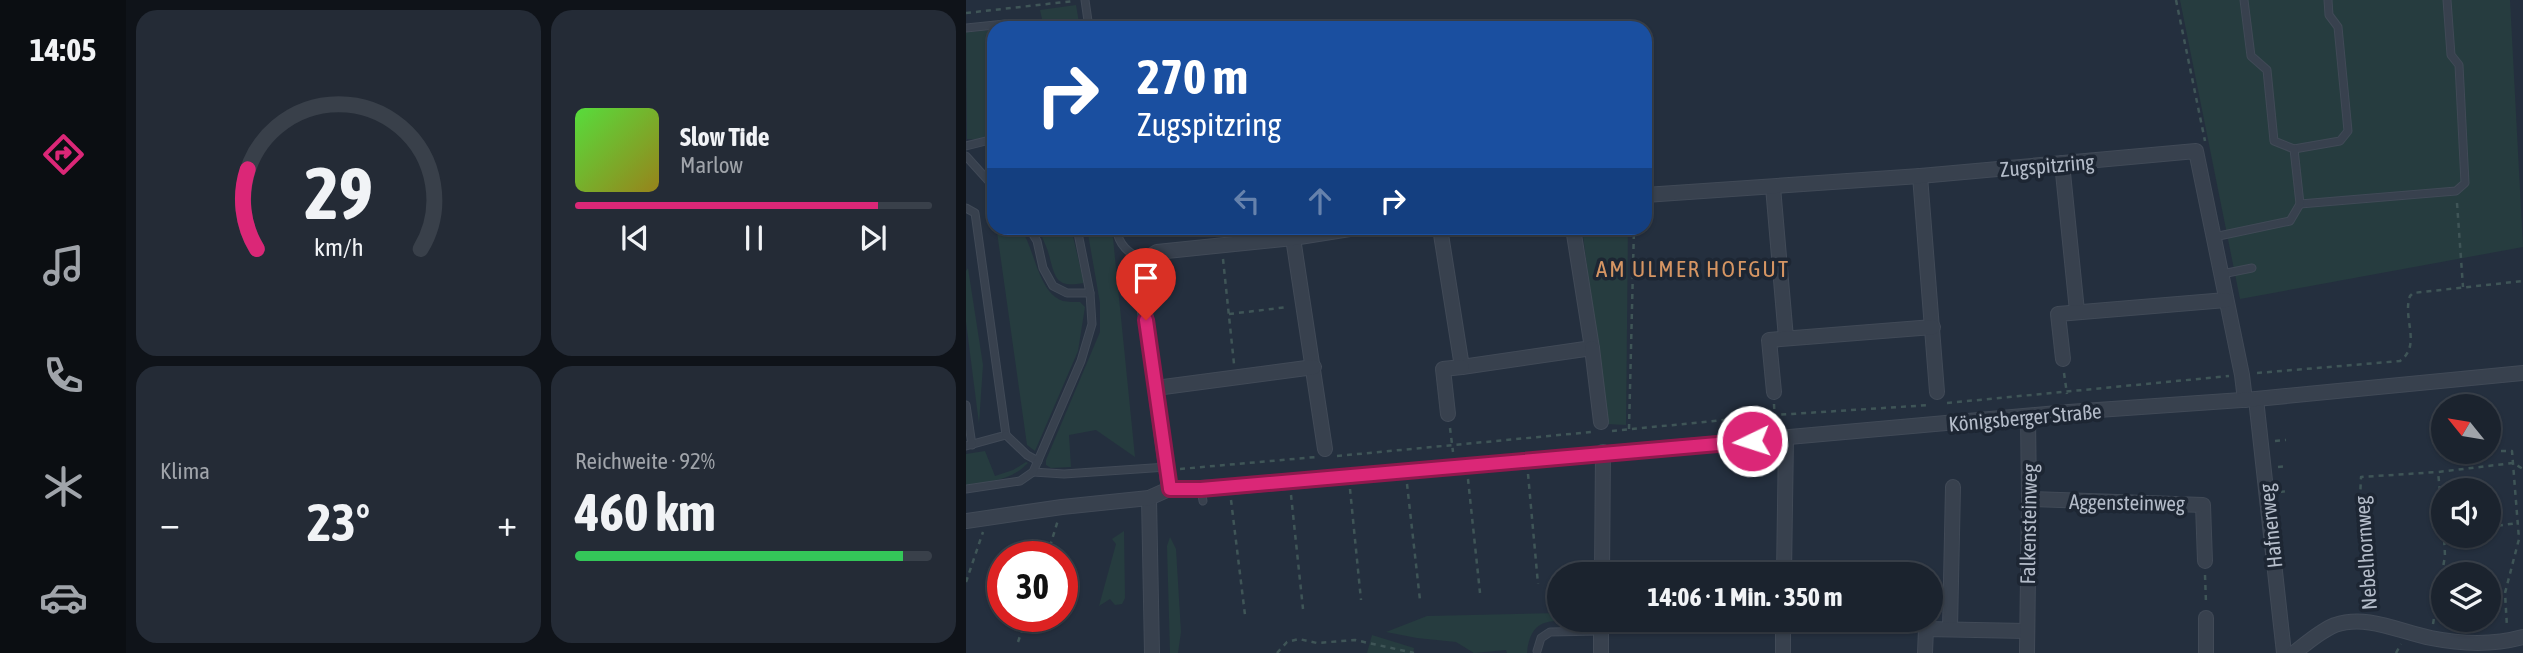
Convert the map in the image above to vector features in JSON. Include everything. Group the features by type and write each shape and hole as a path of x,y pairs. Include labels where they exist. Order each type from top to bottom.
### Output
{"street":[{"name":"Zugspitzring","path":"1652,195 1920,176 2201,147"},
{"path":"2201,147 2213,237 2242,375 2250,400"},
{"path":"2062,163 2077,312"},
{"path":"1920,176 1937,392"},
{"path":"1773,187 1786,338"},
{"path":"1170,489 1140,275 1143,261 1157,252 1307,235"},
{"path":"1441,235 1462,367"},
{"path":"1574,235 1601,422"},
{"path":"1293,237 1325,449"},
{"path":"2063,359 2058,314 2226,300"},
{"path":"1774,392 1769,340 1933,327"},
{"path":"1448,414 1443,369 1592,348"},
{"path":"1156,388 1314,367"},
{"name":"Königsberger Straße","path":"966,521 1149,498 1170,489 1202,495 1230,486 1348,475 2069,412 2250,400 2523,373"},
{"name":"Hafnerweg","path":"2250,400 2284,653"},
{"name":"Falkensteinweg","path":"2027,653 2028,417"},
{"path":"1781,438 1784,562"},
{"path":"1602,562 1603,453"},
{"path":"1950,629 1953,487"},
{"path":"1149,498 1153,653"},
{"name":"Aggensteinweg","path":"2029,499 2203,505 2205,561"},
{"path":"2206,618 2206,653"},
{"name":"Nebelhornweg","path":"2294,653 2323,631 2337,625 2370,623 2430,638 2482,643 2523,637"},
{"path":"1925,653 1926,629 2026,631"},
{"path":"1601,632 1601,653"},
{"path":"1783,632 1783,653"}],"lane":[{"path":"1085,0 1088,21"},
{"path":"2244,0 2251,56 2267,70 2274,141 2294,149 2340,141 2348,131 2338,27 2329,15 2328,0"},
{"path":"2300,204 2456,191 2465,183 2459,65 2451,55 2447,0"},
{"path":"966,28 987,27"},
{"path":"966,146 987,141"},
{"path":"2213,237 2290,221 2300,204 2294,149"},
{"path":"966,156 987,179"},
{"path":"966,208 975,213 1006,435 1027,455 1038,461"},
{"path":"1033,235 1043,268 1053,286 1067,293 1090,293"},
{"path":"966,489 1020,481 1033,472 1038,461 1081,361 1091,324 1090,293 1078,235"},
{"path":"1118,235 1126,252 1143,261"},
{"path":"2221,274 2252,268"},
{"path":"966,405 969,445 1006,435"},
{"path":"1033,472 1065,474 1167,469"},
{"path":"1537,651 1541,638 1550,632"}],"path":[{"path":"966,13 1085,0"},
{"path":"2176,0 2201,147"},
{"path":"2456,191 2463,287"},
{"path":"1629,429 1634,235"},
{"path":"1222,245 1235,377"},
{"path":"1167,469 1775,415 2067,393 2400,361 2410,352 2407,307 2413,293 2523,281"},
{"path":"1229,314 1304,305"},
{"path":"2063,359 2069,412"},
{"path":"1774,392 1775,415 1781,438"},
{"path":"1448,414 1460,466 1480,593"},
{"path":"2501,451 2512,451 2519,539 2505,593 2508,641"},
{"path":"1527,460 1538,584"},
{"path":"2513,463 2523,469"},
{"name":"Nebelhornweg","path":"2370,623 2360,499 2361,477 2513,463"},
{"path":"1406,470 1420,600"},
{"path":"2438,472 2439,478"},
{"path":"1348,475 1361,600"},
{"path":"1290,481 1303,609"},
{"path":"1230,486 1245,615"},
{"path":"1052,541 1062,507"},
{"path":"966,582 988,519"},
{"path":"2501,525 2518,523"},
{"path":"2430,638 2445,548"},
{"path":"2205,561 2206,618"},
{"path":"1018,642 1021,632"},
{"path":"1278,653 1287,642 1299,639 1317,643 1355,640 1414,653"}],"green space":[{"path":"2180,0 2510,0 2523,247 2240,299"},
{"path":"1076,5 1079,21 1042,21 1040,10"},
{"path":"987,30 987,137 979,140 967,139 966,32"},
{"path":"997,235 1024,235 1047,288 1063,301 1080,302 1085,307 1078,351 1035,451 1027,445"},
{"path":"1041,235 1073,235 1084,283 1069,284 1060,281"},
{"path":"1088,235 1113,235 1135,457 1096,430 1069,435 1071,467 1051,468 1046,465 1046,460 1100,332 1100,303"},
{"path":"1583,235 1628,235 1626,425 1607,424"},
{"path":"968,268 983,365 979,424 966,322"},
{"path":"985,451 995,476 1028,463 1007,477 966,485 966,454"},
{"path":"1124,531 1125,598 1122,604 1115,605 1110,599 1099,606 1116,544 1112,539"},
{"path":"1170,537 1176,549 1181,632 1178,653 1170,653 1167,546"},
{"path":"1547,613 1547,622 1534,631 1527,653 1507,653 1506,650 1474,653 1456,642 1386,632 1427,616"},
{"path":"1372,635 1414,648 1413,653 1367,653"}],"district":[{"name":"AM ULMER HOFGUT","path":"1693,269"}],"route":[{"path":"1146,320 1170,489 1201,489 1752,441"}]}
